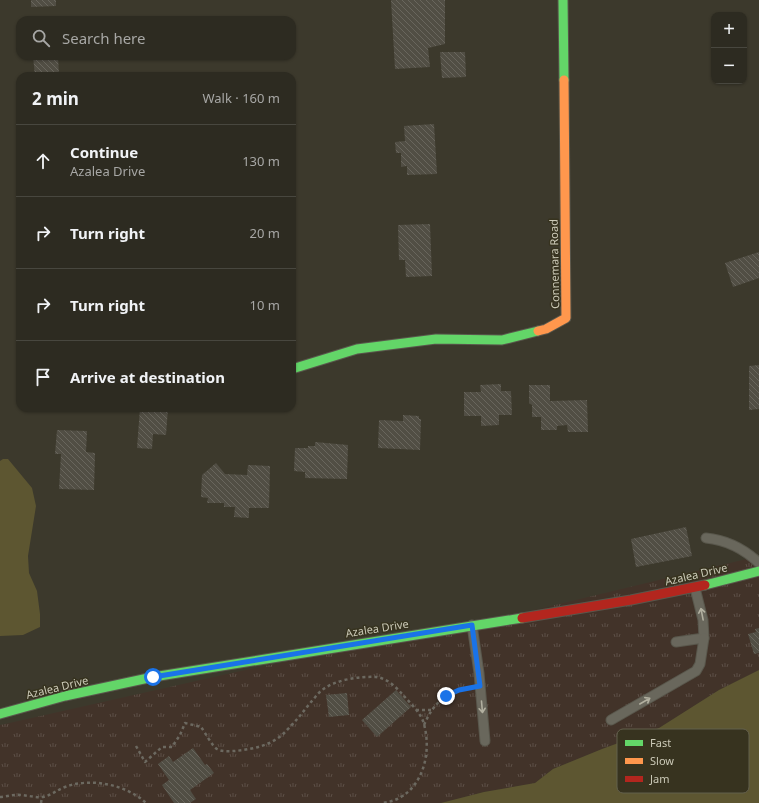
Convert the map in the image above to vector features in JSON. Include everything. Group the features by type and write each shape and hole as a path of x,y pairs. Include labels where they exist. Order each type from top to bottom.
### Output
{"street":[{"name":"Connemara Road","path":"296,368 357,349 436,339 502,340 546,329 566,318 563,0"},
{"name":"Azalea Drive","path":"0,714 64,696 153,677 631,600 695,588 759,571"}],"lane":[{"path":"706,538 716,539 740,548 759,563"},
{"path":"611,720 696,671 700,664 704,638 703,620 695,588"},
{"path":"472,625 480,686 485,742"},
{"path":"676,642 704,638"}],"path":[{"path":"136,746 145,762 162,747 172,748 185,723 201,727 217,749 226,752 252,749 269,743 286,732 321,690 338,682 360,677 378,677 393,684 416,710 422,720 426,732 427,757 421,776 408,793 389,802 381,803"},
{"path":"424,726 436,704 446,696 459,690 480,686"},
{"path":"416,710 432,710"},
{"path":"0,797 15,795 42,797 65,787 84,784 104,784 118,786 141,798 146,803"},
{"path":"41,803 42,797"}],"green space":[{"path":"759,556 759,670 719,690 659,728 617,729 617,743 553,769 535,783 484,792 441,803 0,803 0,725 236,672 488,621"}],"shaded area":[{"path":"3,459 8,459 32,488 36,506 28,556 29,573 37,591 40,627 23,635 0,636 0,461"},
{"path":"759,670 759,803 441,803 484,792 535,783 553,769 617,743 617,793 749,793 749,729 656,729 719,690"}],"building":[{"path":"31,0 56,0 56,6 31,7"},
{"path":"391,0 445,0 445,44 428,48 430,67 395,69"},
{"path":"440,52 465,52 466,77 442,78"},
{"path":"33,60 58,60 59,72 35,72"},
{"path":"434,124 437,174 407,175 407,166 401,167 401,153 396,153 395,142 405,141 404,126"},
{"path":"430,224 432,276 406,277 405,260 399,260 398,225"},
{"path":"759,252 759,278 733,287 725,263"},
{"path":"759,365 759,409 749,410 749,366"},
{"path":"501,384 501,391 511,391 512,415 499,415 499,425 481,426 481,416 464,416 464,392 481,392 480,385"},
{"path":"529,385 550,385 550,401 587,400 588,432 568,432 567,425 557,426 557,430 541,430 541,417 532,417 532,405 529,403"},
{"path":"140,412 168,412 166,435 153,434 152,449 137,448"},
{"path":"403,415 419,416 419,419 421,419 420,450 378,448 379,420 403,421"},
{"path":"57,430 87,431 86,452 95,453 94,490 59,489 61,454 55,454"},
{"path":"315,442 348,445 347,479 305,478 305,472 294,471 295,448 308,448 308,446 315,446"},
{"path":"216,463 225,474 247,475 248,465 270,466 269,508 249,508 249,518 234,517 235,507 224,507 224,503 207,503 208,498 201,497 202,475"},
{"path":"686,527 692,556 636,567 631,539"},
{"path":"759,628 759,653 754,654 748,634 756,632 755,629"},
{"path":"396,690 411,707 377,737 362,720"},
{"path":"347,693 349,715 329,717 326,695"},
{"path":"193,748 205,765 207,764 214,773 190,790 196,799 190,803 174,803 162,785 169,780 158,764 169,756 173,762"}],"traffic: fast":[{"path":"563,0 564,80"},
{"path":"296,368 357,349 436,339 502,340 538,331"},
{"path":"705,585 759,571"},
{"path":"0,714 65,696 153,677 522,618"}],"traffic: slow":[{"path":"538,331 546,329 566,318 564,80"}],"traffic: jam":[{"path":"522,618 631,600 705,585"}],"route":[{"path":"153,677 472,625 480,686 459,690 446,696"}]}
